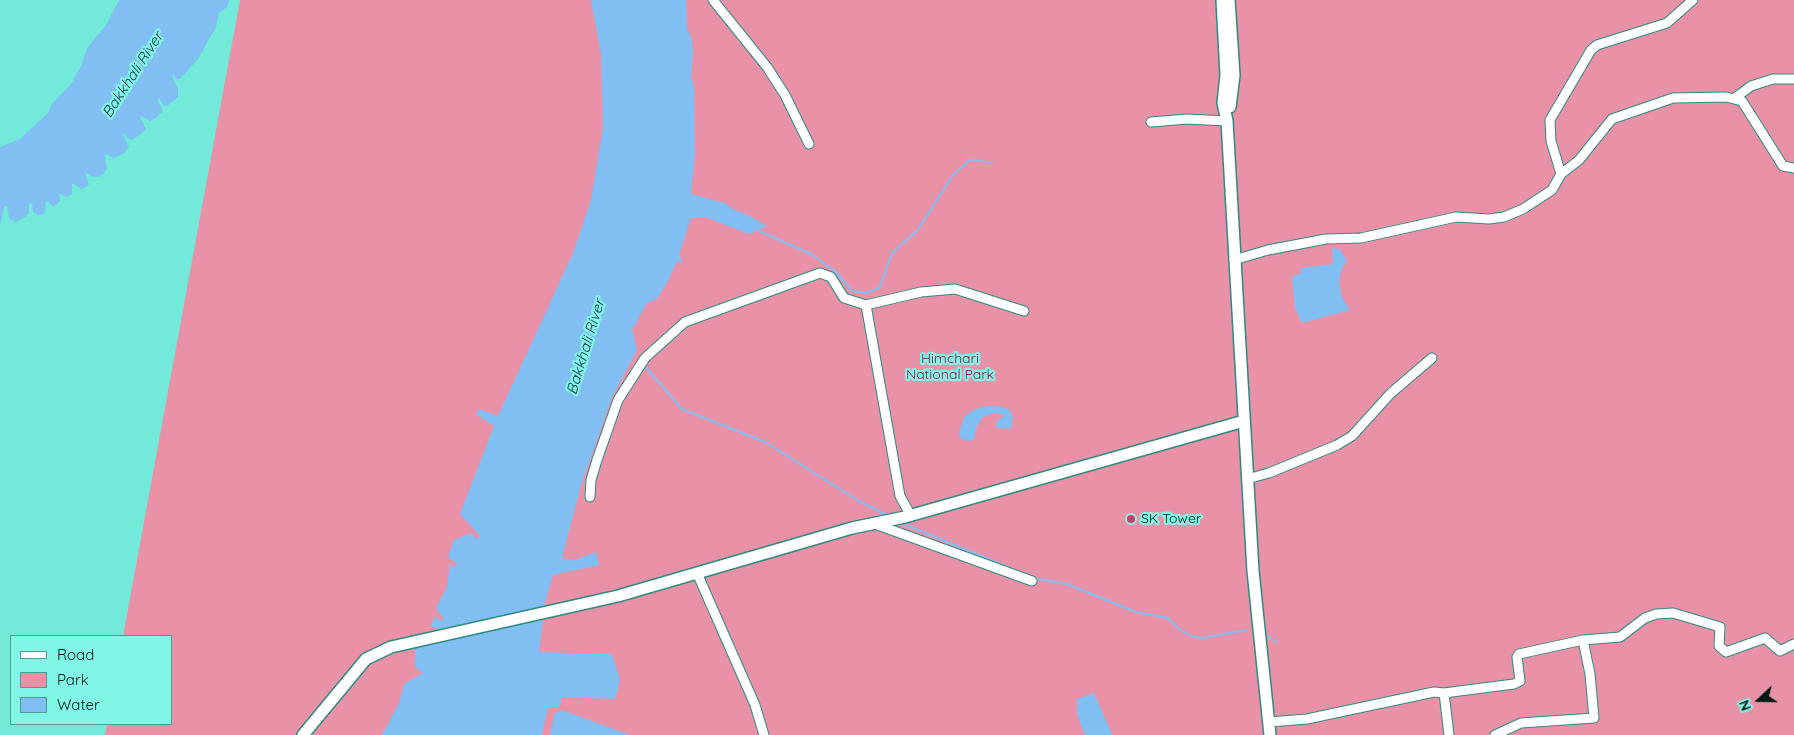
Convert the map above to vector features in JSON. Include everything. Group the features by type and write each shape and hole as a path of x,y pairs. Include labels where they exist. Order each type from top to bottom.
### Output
{"main road":[{"path":"1222,0 1226,75 1224,103 1227,121 1253,571 1270,735"},
{"path":"1227,121 1234,76 1230,0"},
{"path":"303,735 366,659 391,647 618,596 852,528 908,516 1244,421"}],"street":[{"path":"712,0 767,67 785,95 809,144"},
{"path":"1561,174 1551,141 1550,120 1591,50 1597,45 1667,23 1693,0"},
{"path":"1735,98 1750,86 1773,79 1794,79"},
{"path":"1234,260 1268,250 1326,239 1361,238 1456,217 1489,219 1504,217 1523,209 1552,190 1561,174 1579,160 1605,125 1621,114 1673,98 1735,98 1742,101 1783,166 1794,168"},
{"path":"1151,122 1187,119 1227,121"},
{"path":"590,497 591,480 618,400 645,358 685,322 820,273 831,278 844,298 866,305 921,292 955,289 1024,310"},
{"path":"866,305 900,496 908,516"},
{"path":"1248,479 1269,474 1337,445 1352,436 1391,392 1432,358"},
{"path":"875,524 1032,581"},
{"path":"697,573 755,705 764,735"},
{"path":"1269,722 1307,719 1434,692 1444,693 1514,684 1520,681 1517,657 1519,654 1582,640 1620,638 1650,616 1673,613 1720,627 1719,646 1723,651 1765,638 1780,651 1794,644"},
{"path":"1495,735 1521,723 1594,718 1590,674 1582,640"},
{"path":"1444,693 1449,735"}],"green space":[{"name":"Himchari National Park","path":"240,0 1794,0 1794,735 105,735 107,725 172,725 172,635 123,635"}],"water":[{"name":"Bakkhali River","path":"119,0 230,0 227,7 219,13 216,27 198,59 180,79 177,80 174,75 172,76 178,89 178,97 167,106 163,105 159,98 157,99 163,111 150,121 142,116 140,117 146,129 141,134 131,140 122,133 129,147 124,153 114,158 105,154 107,169 103,174 98,177 90,176 85,172 89,185 82,189 72,183 72,194 67,197 59,193 60,201 54,207 46,201 45,213 39,215 33,212 32,203 29,204 29,213 24,218 15,222 9,218 7,206 4,207 0,227 0,147 20,139 49,112 51,105 71,84 81,66 87,48 106,25"},
{"name":"Bakkhali River","path":"591,0 686,0 687,28 692,39 691,77 694,87 695,154 691,194 725,203 767,226 749,234 705,217 691,218 679,255 683,263 677,261 657,299 647,303 632,330 637,350 612,397 581,485 562,558 575,560 596,552 599,565 553,575 545,602 539,652 612,654 620,680 615,699 562,697 559,707 548,707 542,735 382,735 399,703 404,684 423,673 415,667 415,647 434,641 438,629 431,626 435,616 441,621 444,619 436,608 447,587 450,564 455,567 457,564 448,557 454,540 471,533 477,539 480,536 460,514 494,426 476,414 479,409 498,416 573,253 591,200 603,127 601,54"},
{"path":"1332,247 1340,250 1347,260 1341,271 1339,282 1342,297 1350,310 1302,323 1295,308 1292,277 1301,273 1301,268 1333,264"},
{"path":"986,406 1009,409 1013,417 1011,429 997,428 996,422 1003,417 1002,414 994,413 983,417 977,426 974,439 970,441 961,439 959,433 964,417 973,410"},
{"path":"1094,693 1112,735 1085,735 1084,733 1077,714 1077,699"},
{"path":"562,710 630,735 550,735 555,713"}],"waterway":[{"path":"757,230 811,254 836,272 852,291 867,293 880,287 892,253 917,231 953,175 970,160 992,162"},
{"path":"643,364 682,409 765,442 859,501 889,516"},
{"path":"902,523 1022,573"},
{"path":"1033,578 1067,584 1136,612 1168,618 1178,628 1191,636 1203,638 1247,630"},
{"path":"1264,634 1277,642"}],"place":[{"name":"SK Tower","path":"1131,519"}]}
